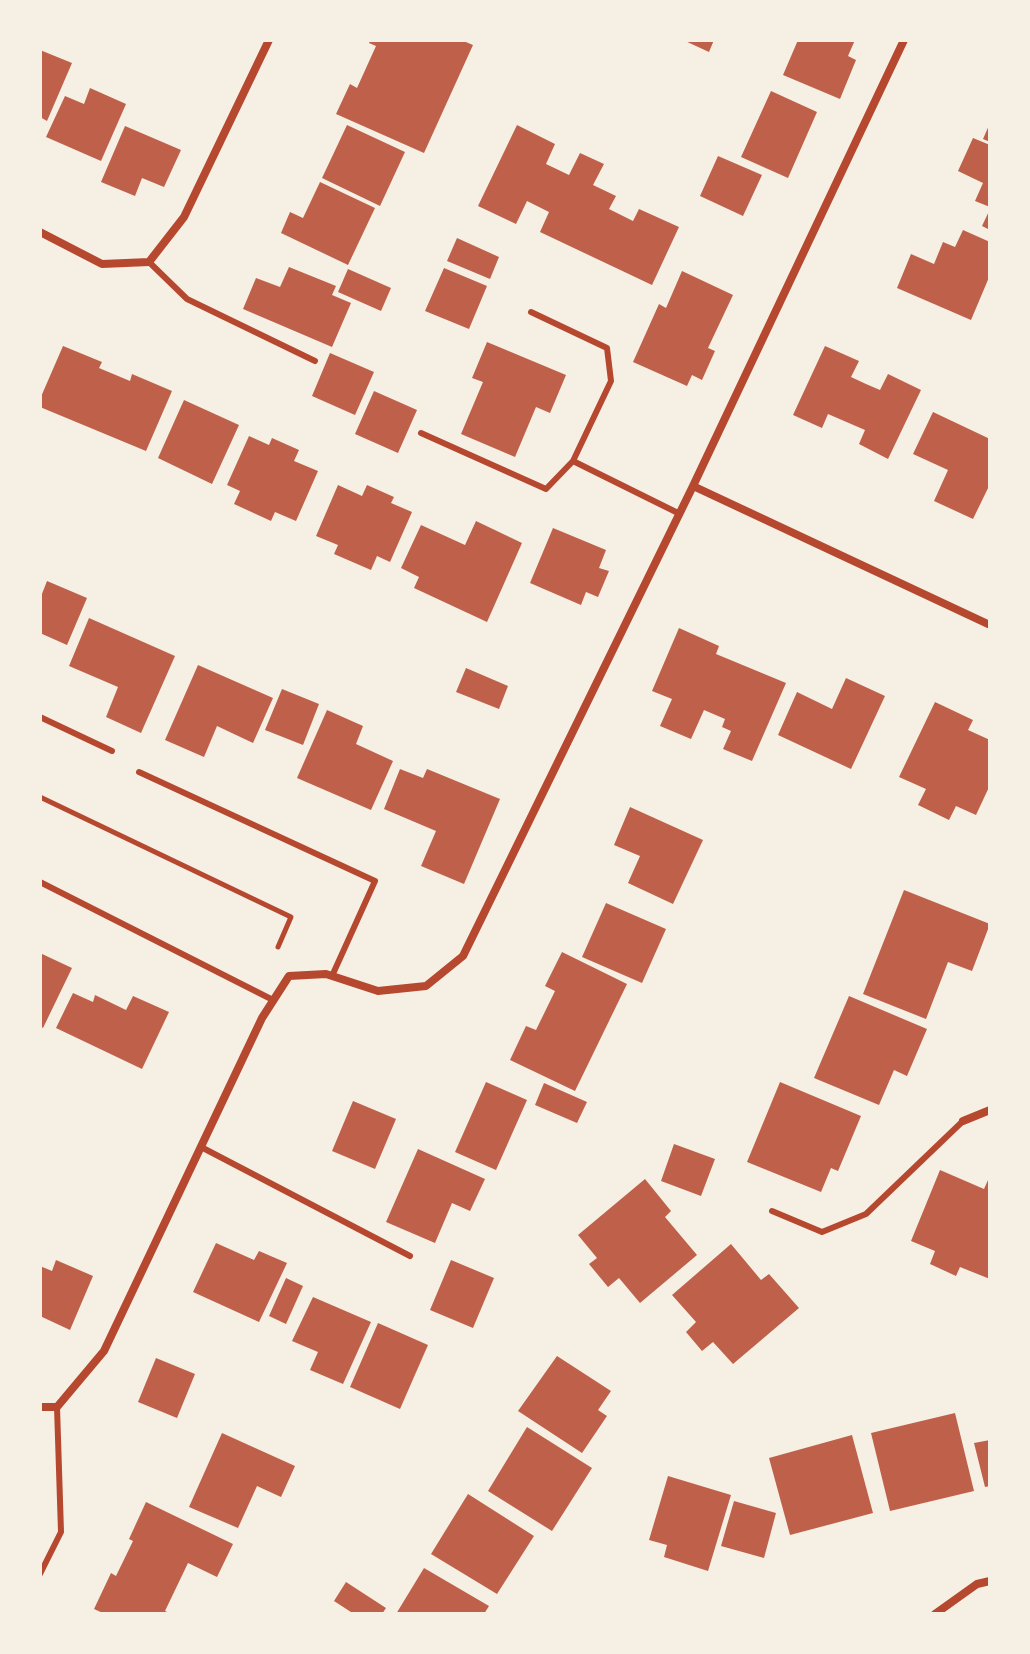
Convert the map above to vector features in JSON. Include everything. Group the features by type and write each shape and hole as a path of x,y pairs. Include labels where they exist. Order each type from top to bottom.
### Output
{"street":[{"path":"40,232 102,264 149,262 184,217 269,40"},
{"path":"40,1407 57,1407 104,1351 262,1018 289,976 326,974 378,991 426,986 463,956 680,514 904,40"},
{"path":"693,486 990,625"},
{"path":"963,1121 990,1110"},
{"path":"935,1614 977,1584 990,1581"}],"lane":[{"path":"149,262 187,299 315,361"},
{"path":"421,433 546,489 573,461 611,381 607,348 531,312"},
{"path":"573,461 680,514"},
{"path":"40,717 112,751"},
{"path":"139,772 375,881 332,976"},
{"path":"40,882 273,1000"},
{"path":"772,1211 822,1232 866,1214 963,1121"},
{"path":"201,1147 410,1256"},
{"path":"40,1574 61,1532 57,1407"}],"path":[{"path":"40,797 291,917 275,955 289,976"}],"building":[{"path":"370,40 461,40 473,45 424,153 336,114 350,84 357,88 376,46 369,43"},
{"path":"683,40 714,40 709,52"},
{"path":"798,40 855,40 848,56 856,60 840,99 783,75"},
{"path":"40,50 72,63 47,121 40,117"},
{"path":"90,88 126,104 101,161 46,137 65,96 84,104"},
{"path":"771,91 817,112 788,178 741,157"},
{"path":"990,123 990,142 983,139"},
{"path":"347,125 405,152 380,206 322,178"},
{"path":"517,125 555,144 546,164 569,175 580,153 604,164 593,185 616,196 609,209 633,221 639,209 679,227 652,285 540,232 549,212 527,201 516,224 478,206"},
{"path":"125,126 181,150 164,187 142,178 135,196 101,182"},
{"path":"973,138 990,145 990,207 975,201 983,183 958,171"},
{"path":"718,156 762,175 743,216 700,196"},
{"path":"320,182 375,208 348,265 281,233 290,212 303,218"},
{"path":"990,209 990,230 982,226"},
{"path":"963,230 990,242 990,275 971,320 897,288 911,254 934,264 943,242 955,247"},
{"path":"457,238 499,257 490,279 447,261"},
{"path":"289,267 336,286 332,295 351,303 332,347 243,309 256,278 280,287"},
{"path":"444,268 487,286 469,329 425,311"},
{"path":"348,269 391,288 381,311 338,292"},
{"path":"682,271 733,295 708,348 715,351 702,380 692,375 687,386 633,362 659,304 666,308"},
{"path":"487,342 566,375 550,413 536,407 515,457 461,434 483,382 472,378"},
{"path":"63,346 102,362 99,368 130,381 132,374 172,391 146,451 40,407 40,399"},
{"path":"825,346 859,361 851,377 866,384 880,390 888,374 921,390 888,459 859,444 865,430 828,414 822,428 793,415"},
{"path":"330,353 374,372 355,415 312,396"},
{"path":"374,391 417,410 398,453 355,434"},
{"path":"184,400 239,425 212,484 158,458"},
{"path":"933,412 990,439 990,484 973,519 934,501 948,470 913,454"},
{"path":"249,436 269,445 272,438 299,450 294,461 318,471 296,521 275,512 271,521 234,504 240,491 227,485"},
{"path":"338,485 362,496 367,485 394,497 391,503 412,512 390,562 377,556 371,570 334,554 338,545 316,536"},
{"path":"476,521 522,543 487,622 414,588 419,577 401,568 421,525 465,545"},
{"path":"553,528 606,550 599,568 609,571 598,597 586,592 581,605 530,583"},
{"path":"47,581 87,598 67,645 40,633 40,599"},
{"path":"89,618 175,656 141,733 106,717 118,687 69,666"},
{"path":"679,628 719,646 716,654 786,683 752,761 723,749 731,731 722,727 725,719 704,710 691,739 660,726 672,699 652,691"},
{"path":"198,665 273,698 253,743 217,726 204,757 165,740"},
{"path":"466,668 508,686 499,709 456,692"},
{"path":"846,678 885,696 851,769 778,735 797,692 832,709"},
{"path":"282,689 319,704 303,745 265,730"},
{"path":"935,702 973,720 968,730 990,740 990,785 976,815 956,806 949,820 918,805 926,789 899,777"},
{"path":"327,710 363,726 356,744 393,761 371,810 297,778"},
{"path":"400,769 423,778 427,769 500,799 464,884 421,866 436,831 384,809"},
{"path":"630,807 703,840 673,904 628,883 640,856 614,845"},
{"path":"904,890 990,924 972,971 948,962 926,1019 863,994"},
{"path":"606,903 666,929 642,983 582,957"},
{"path":"562,952 627,984 575,1091 510,1060 526,1026 536,1030 555,991 545,986"},
{"path":"40,953 72,968 43,1028 40,1026"},
{"path":"73,993 93,1002 95,995 126,1010 133,996 169,1012 142,1069 56,1028"},
{"path":"849,996 927,1029 907,1076 894,1070 879,1105 814,1078"},
{"path":"486,1082 527,1100 496,1170 455,1152"},
{"path":"780,1082 861,1116 838,1171 831,1168 821,1192 747,1162"},
{"path":"544,1083 587,1102 577,1123 535,1105"},
{"path":"353,1101 396,1119 375,1169 332,1151"},
{"path":"674,1144 715,1159 701,1196 661,1181"},
{"path":"418,1149 485,1179 470,1211 452,1203 435,1243 386,1222"},
{"path":"940,1170 984,1189 990,1181 990,1279 960,1267 956,1276 930,1264 935,1251 911,1241"},
{"path":"645,1179 671,1211 665,1217 697,1255 640,1303 619,1278 608,1287 589,1264 597,1258 578,1235"},
{"path":"216,1243 254,1260 259,1251 287,1263 259,1322 193,1292"},
{"path":"731,1244 761,1280 769,1274 799,1308 733,1364 713,1342 702,1351 686,1332 696,1322 672,1295"},
{"path":"56,1260 93,1276 70,1330 40,1316 40,1266 52,1271"},
{"path":"451,1260 494,1278 473,1328 430,1310"},
{"path":"286,1278 303,1286 286,1324 269,1316"},
{"path":"313,1297 371,1322 343,1384 310,1370 318,1352 292,1341"},
{"path":"378,1323 428,1345 400,1409 350,1387"},
{"path":"557,1356 611,1391 598,1410 607,1416 582,1453 518,1411"},
{"path":"156,1358 195,1374 177,1418 138,1402"},
{"path":"955,1413 974,1491 890,1511 871,1433"},
{"path":"527,1427 592,1468 552,1531 488,1491"},
{"path":"222,1433 295,1466 281,1497 257,1486 238,1528 189,1507"},
{"path":"852,1435 873,1513 790,1535 769,1458"},
{"path":"990,1440 990,1486 985,1487 974,1443"},
{"path":"668,1476 731,1495 708,1571 664,1557 667,1545 649,1540"},
{"path":"468,1494 534,1536 497,1594 431,1554"},
{"path":"734,1501 776,1513 764,1558 721,1546"},
{"path":"146,1502 233,1544 217,1577 188,1563 165,1611 172,1614 105,1614 94,1609 111,1573 116,1576 133,1541 129,1539"},
{"path":"424,1568 489,1606 484,1614 396,1614"},
{"path":"346,1582 386,1608 382,1614 354,1614 334,1601"}]}
